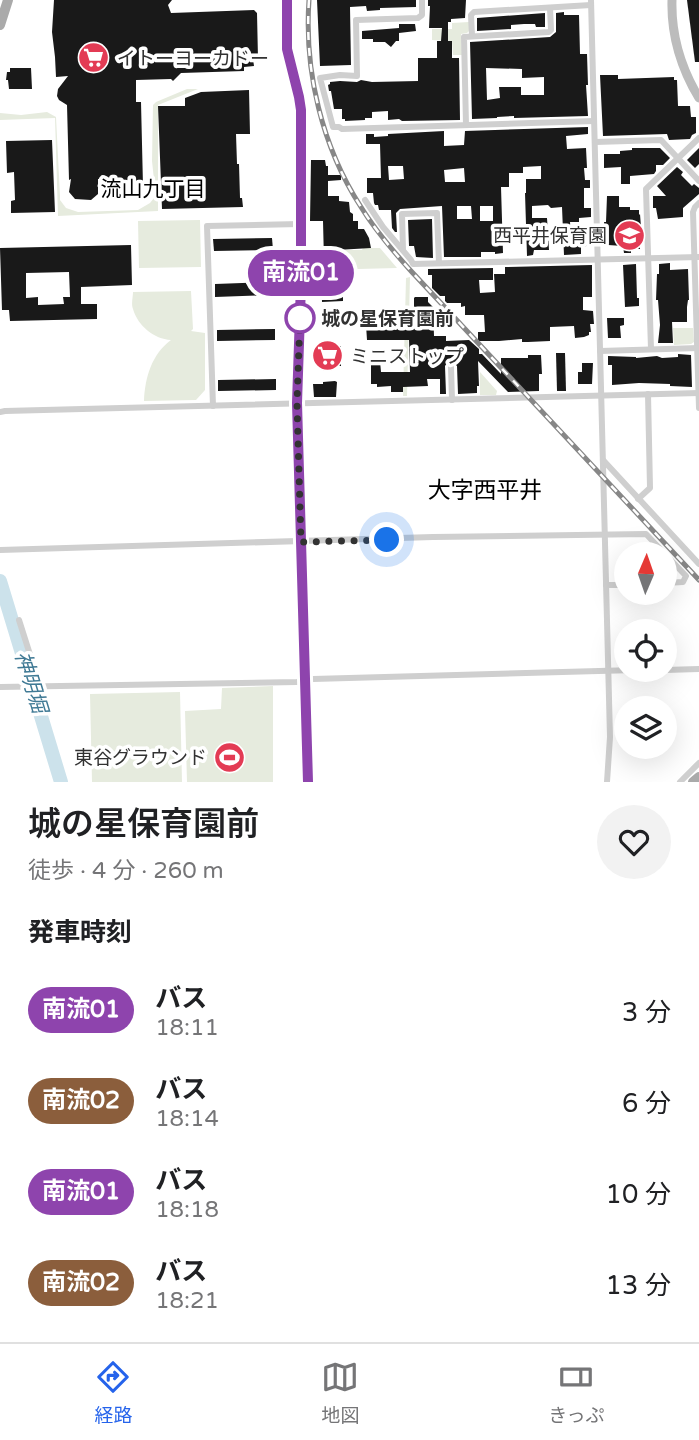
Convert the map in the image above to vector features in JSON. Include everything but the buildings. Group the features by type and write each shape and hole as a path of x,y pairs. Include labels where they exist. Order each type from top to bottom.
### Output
{"main road":[{"path":"0,25 8,0"},
{"path":"693,782 699,776"}],"street":[{"path":"287,0 287,49 301,110 301,284 297,403 308,782"},
{"path":"422,0 422,15 418,19 356,20 357,76 320,78 333,127 342,129 594,121"},
{"path":"672,0 678,51 699,98"},
{"path":"472,36 471,15 474,12 591,3 611,737 607,782"},
{"path":"466,125 464,37 549,32 550,8"},
{"path":"651,349 646,189 699,138"},
{"path":"595,142 661,140 699,181"},
{"path":"365,200 412,264 696,257"},
{"path":"699,203 693,212 699,408"},
{"path":"403,250 402,214 437,213 439,263"},
{"path":"213,406 207,226 300,224"},
{"path":"600,351 698,348"},
{"path":"451,367 452,400"},
{"path":"0,412 699,393"},
{"path":"638,499 650,488 648,394"},
{"path":"603,460 699,565"},
{"path":"0,550 606,534 646,534 654,542"},
{"path":"677,567 686,576 683,582 677,582"},
{"path":"606,586 614,586"},
{"path":"19,620 38,686"},
{"path":"677,670 699,669"},
{"path":"0,687 614,671"},
{"path":"680,782 699,764"}],"shaded area":[{"path":"469,22 469,31 461,34 462,55 453,55 452,41 432,40 432,29 452,29 452,23"},
{"path":"187,89 198,89 158,105 158,211 58,216 55,118 0,120 0,113 21,115 47,112 56,117 60,200 66,208 78,212 138,210 154,198 153,105"},
{"path":"200,220 201,267 139,268 138,221"},
{"path":"380,248 397,268 319,270 312,273 312,282 309,282 309,268 333,268 337,250"},
{"path":"410,277 407,396 403,396 406,278"},
{"path":"191,291 191,331 205,333 205,390 196,400 144,401 146,383 154,359 171,340 153,334 139,321 132,307 133,292"},
{"path":"673,328 693,328 694,342 674,345"},
{"path":"480,372 497,391 496,395 480,395"},
{"name":"東谷グラウンド","path":"273,686 273,782 187,782 185,711 221,709 222,688"},
{"path":"180,692 182,782 92,782 90,694"}],"waterway":[{"name":"神明堀","path":"0,581 61,782"}],"railway":[{"path":"309,0 310,54 318,108 347,184 366,216 411,271 699,580"}],"bus line":[{"name":"南流01","path":"287,0 287,49 301,110 301,284 297,403 308,782"}],"place":[{"name":"イトーヨーカドー","path":"94,58"},
{"name":"西平井保育園","path":"630,235"},
{"name":"城の星保育園前","path":"300,318"},
{"name":"ミニストップ","path":"327,356"},
{"name":"東谷グラウンド","path":"230,757"}],"district":[{"name":"流山九丁目","path":"153,189"},
{"name":"大字西平井","path":"485,490"}],"route":[{"path":"300,318 297,403 301,542 387,540"}]}
